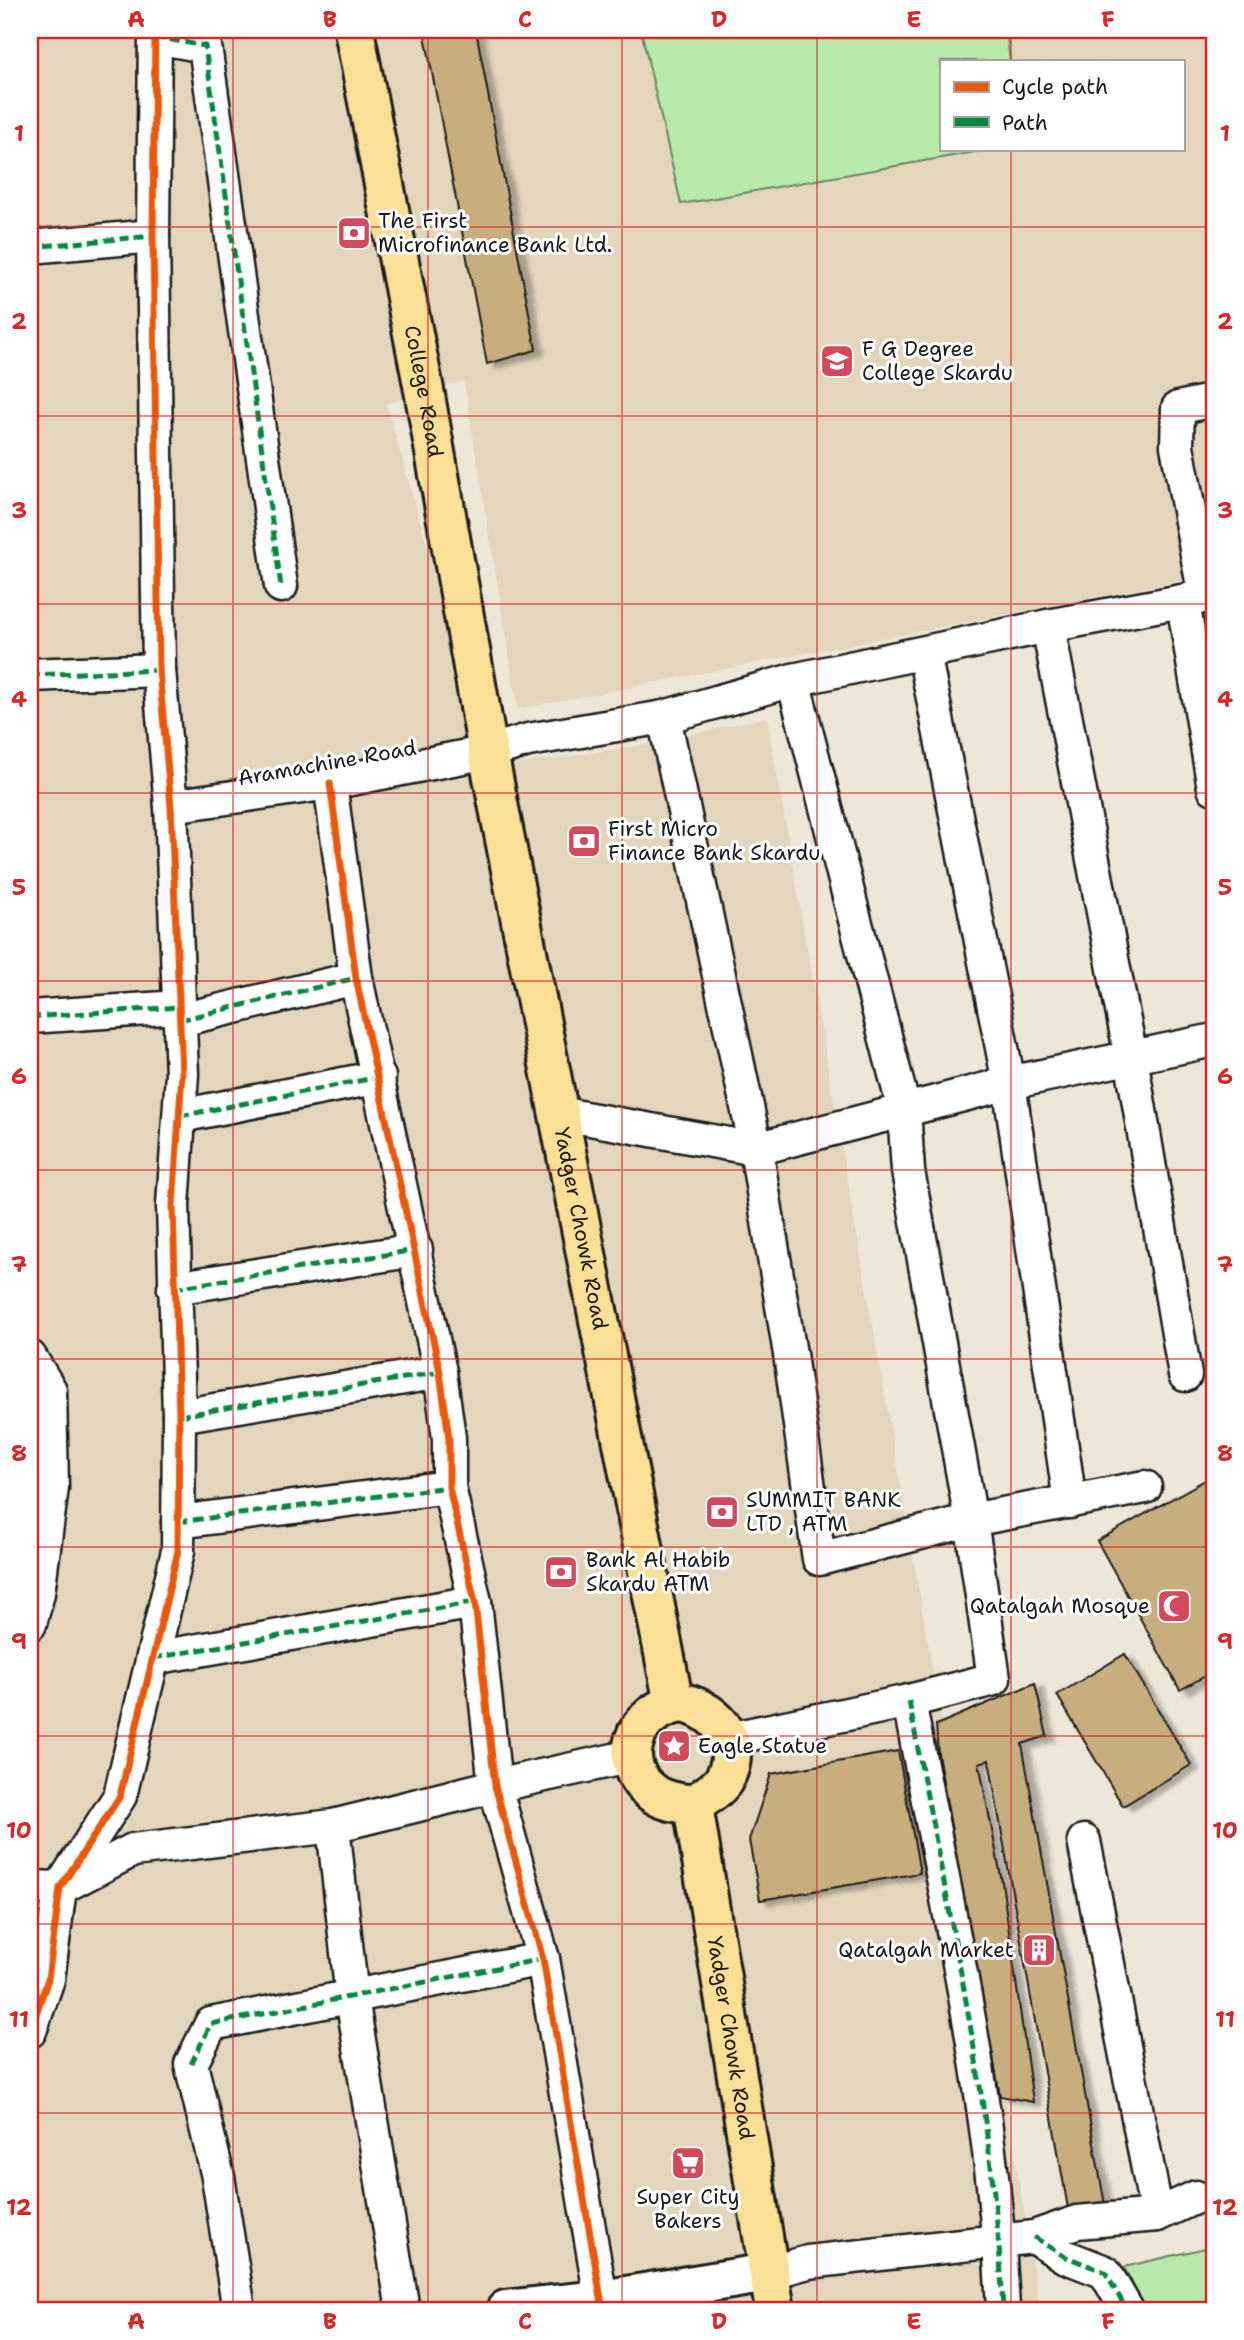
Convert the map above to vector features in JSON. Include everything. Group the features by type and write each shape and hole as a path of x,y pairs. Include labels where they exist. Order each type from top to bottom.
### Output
{"highway":[{"name":"College Road","path":"354,30 422,377 488,752"},
{"name":"Yadger Chowk Road","path":"488,752 674,1704"},
{"path":"674,1704 699,1706 715,1716 726,1731 728,1739 730,1766 722,1783 693,1805 659,1797 645,1787 636,1773 632,1756 640,1725 652,1713 674,1704"},
{"name":"Yadger Chowk Road","path":"693,1805 775,2310"}],"street":[{"path":"30,2031 48,1979 45,1888 120,1796 178,1551 179,1416 173,1205 182,1074 171,806 159,670 153,236 155,34 205,46 281,586"},
{"path":"30,247 153,236"},
{"path":"1214,400 1178,408 1177,446 1201,598 1214,788"},
{"name":"Aramachine Road","path":"171,806 330,783 488,752 528,740 664,717 793,680 1048,626 1201,598"},
{"path":"1048,626 1131,1057 1185,1374"},
{"path":"924,653 1009,1083 1070,1502"},
{"path":"30,675 159,670"},
{"path":"728,1739 994,1679 971,1520 908,1171 904,1109 793,680"},
{"path":"664,717 757,1149 819,1559 971,1520 1145,1487"},
{"path":"330,783 356,978 440,1372 449,1438 449,1488 475,1602 495,1786 543,1959 602,2305"},
{"path":"30,1017 179,1013 356,978"},
{"path":"557,1113 757,1149 1009,1083 1214,1040"},
{"path":"180,1116 379,1077"},
{"path":"174,1288 416,1250"},
{"path":"30,1357 50,1390 52,1487 38,1593 30,1625"},
{"path":"179,1416 440,1372"},
{"path":"178,1521 449,1488"},
{"path":"153,1658 475,1602"},
{"path":"909,1700 975,2052 1000,2239 1003,2310"},
{"path":"45,1888 133,1850 333,1826 632,1756"},
{"path":"333,1826 352,1998 403,2310"},
{"path":"1084,1841 1157,2215"},
{"path":"239,2310 218,2177 191,2064 211,2024 543,1959"},
{"path":"506,2310 602,2305 768,2273 808,2262 1034,2237 1077,2222 1157,2215 1196,2197"},
{"path":"1034,2237 1064,2256 1105,2272 1127,2310"}],"shaded area":[{"path":"30,30 1214,30 1214,574 518,709 464,381 386,404 479,723 513,765 654,743 767,717 977,1925 1040,2310 30,2310 30,1573 48,1401 30,1373"}],"green space":[{"path":"641,30 1006,30 1010,60 940,60 940,150 986,150 681,204"},
{"path":"1214,2246 1214,2310 1146,2310 1124,2267"}],"building":[{"path":"424,30 476,30 536,350 487,364"},
{"name":"Qatalgah Mosque","path":"1214,1475 1214,1671 1180,1690 1097,1541"},
{"path":"1125,1654 1191,1765 1123,1806 1057,1695"},
{"name":"Qatalgah Market","path":"1035,1683 1047,1736 1022,1744 1107,2216 1070,2220 989,1760 979,1763 1002,1882 1033,2102 1000,2096 938,1754 936,1725"},
{"path":"898,1751 920,1873 760,1900 749,1840 771,1774"}],"marked path":[{"path":"155,37 205,46 281,586"},
{"path":"30,247 153,236"},
{"path":"30,675 159,670"},
{"path":"180,1020 356,978"},
{"path":"30,1017 179,1007"},
{"path":"180,1116 379,1077"},
{"path":"174,1288 416,1250"},
{"path":"179,1416 440,1372"},
{"path":"178,1522 449,1487"},
{"path":"153,1658 475,1602"},
{"path":"909,1701 979,2080 998,2233 1003,2310"},
{"path":"191,2064 211,2024 543,1959"},
{"path":"1034,2237 1064,2256 1105,2272 1127,2310"}],"cycle path":[{"path":"30,2031 48,1979 60,1888 120,1796 178,1551 179,1416 173,1205 182,1074 171,806 159,670 153,236 155,30"},
{"path":"330,783 356,978 440,1372 449,1438 449,1487 475,1602 495,1786 543,1959 603,2310"}],"place":[{"name":"The First Microfinance Bank Ltd.","path":"354,233"},
{"name":"F G Degree College Skardu","path":"837,361"},
{"name":"First Micro Finance Bank Skardu","path":"584,841"},
{"name":"SUMMIT BANK LTD , ATM","path":"722,1512"},
{"name":"Bank Al Habib Skardu ATM","path":"561,1572"},
{"name":"Qatalgah Mosque","path":"1174,1606"},
{"name":"Eagle Statue","path":"674,1746"},
{"name":"Qatalgah Market","path":"1039,1950"},
{"name":"Super City Bakers","path":"688,2163"}]}
